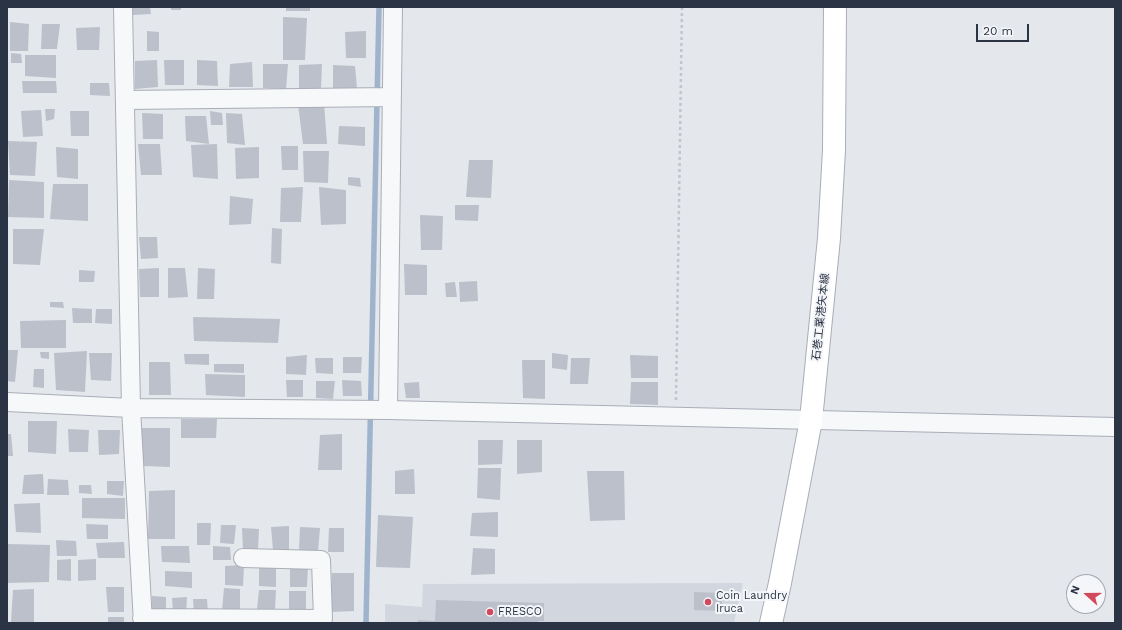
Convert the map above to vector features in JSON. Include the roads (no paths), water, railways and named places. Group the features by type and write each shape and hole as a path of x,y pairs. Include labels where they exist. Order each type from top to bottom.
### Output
{"main road":[{"name":"石巻工業港矢本線","path":"770,623 780,583 811,420 830,216 834,150 835,7"}],"street":[{"path":"123,7 131,408 143,620 323,619 320,560 244,558"},
{"path":"376,410 382,97 394,7"},
{"path":"125,100 382,97"},
{"path":"7,402 131,408 376,410 1115,427"}],"waterway":[{"path":"366,623 379,7"}],"place":[{"name":"Coin Laundry Iruca","path":"708,602"},
{"name":"FRESCO","path":"490,612"}]}
